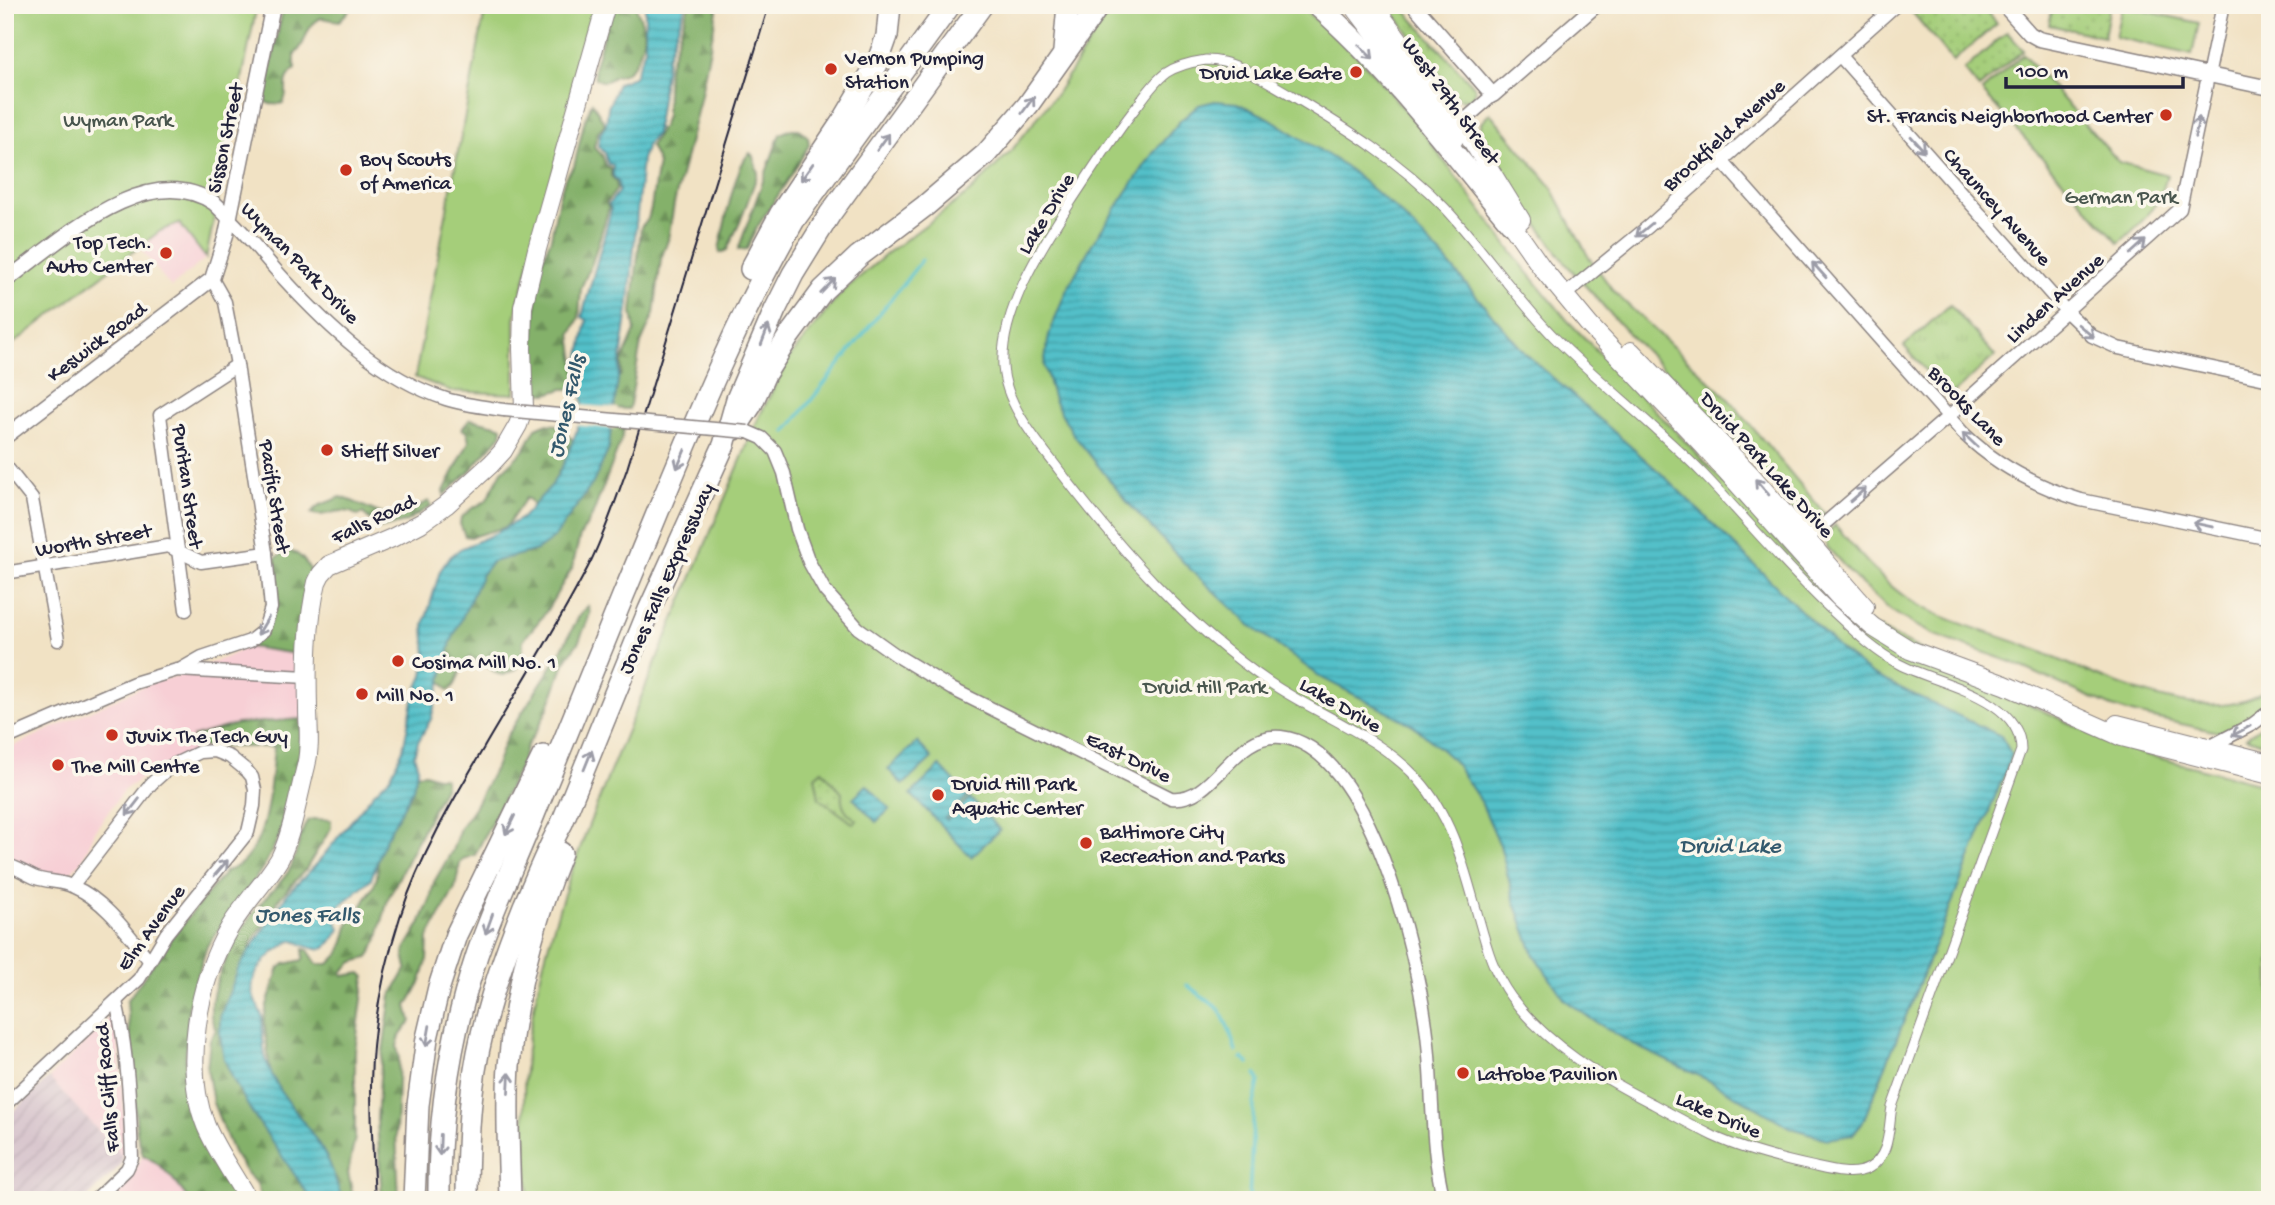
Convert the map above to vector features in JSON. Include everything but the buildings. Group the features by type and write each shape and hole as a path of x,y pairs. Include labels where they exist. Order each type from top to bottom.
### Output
{"highway":[{"path":"864,106 873,70 887,36 890,5"},
{"path":"864,106 902,73 950,5"},
{"name":"Jones Falls Expressway","path":"467,1200 467,1147 472,1090 495,987 509,944 548,849 562,823 649,610 724,445 737,398 799,262 830,214 982,5"},
{"path":"1064,51 1068,5"},
{"path":"724,445 751,405 765,374 789,336 823,290 859,256 975,164 1028,105 1099,5"},
{"path":"1317,5 1387,74 1511,223"},
{"name":"Jones Falls Expressway","path":"439,1200 440,1131 453,1044 467,988 493,913 707,396 722,334 761,249 795,189 864,106"},
{"path":"414,1200 418,1105 423,1064 432,1013 446,961 572,691 581,675 598,656"},
{"path":"510,1200 508,1105 513,1031 530,947 561,853 562,823"}],"main road":[{"name":"Falls Road","path":"248,1200 216,1148 200,1108 195,1074 198,1025 207,978 222,941 246,902 279,859 285,846 308,762 310,736 307,654 314,594 321,574 329,565 392,538 421,523 446,505 503,451 518,425 524,408 523,307 607,5"},
{"name":"West 29th Street","path":"1353,5 1449,132 1511,223"},
{"name":"Druid Park Lake Drive","path":"1373,5 1461,123 1534,240 1572,289 1721,443 1852,610 1910,650 2005,685 2122,737 2270,775"},
{"name":"Druid Park Lake Drive","path":"1511,223 1542,268 1581,316 1703,445 1864,606 1898,632 2123,726 2270,763"}],"street":[{"name":"Sisson Street","path":"212,279 222,249 274,5"},
{"path":"1414,5 1493,95"},
{"path":"1461,123 1596,5"},
{"name":"Brookfield Avenue","path":"1572,289 1649,226 1896,5"},
{"path":"2004,5 2030,34 2039,39 2270,88"},
{"name":"Linden Avenue","path":"1800,544 2067,312 2180,209 2222,5"},
{"name":"Chauncey Avenue","path":"1840,56 2092,337 2118,348 2270,380"},
{"name":"Lake Drive","path":"1217,60 1242,68 1328,117 1383,153 1420,183 1460,225 1555,338 1702,474 1771,549 1816,597 1872,647 1899,664 1972,692 1990,702 2014,724 2021,742 2019,757 1892,1107 1888,1144 1880,1160 1866,1171 1846,1172 1817,1167 1718,1138 1599,1074 1567,1052 1527,1015 1506,988 1491,960 1454,839 1444,815 1429,792 1416,776 1380,747 1292,698 1248,667 1191,619 1153,582 1051,460 1019,411 1004,376 1002,360 1007,325 1055,225 1135,107 1159,79 1172,69 1194,61 1217,60"},
{"name":"Brooks Lane","path":"1722,161 1963,433 1988,456 2029,481 2055,492 2270,539"},
{"name":"Wyman Park Drive","path":"5,281 112,206 143,194 173,190 214,203 307,304 333,328 365,355 433,394 460,403 504,410 748,432"},
{"name":"Pacific Street","path":"181,669 202,657 250,641 264,630 271,608 266,553 237,365 225,302 212,279"},
{"name":"Keswick Road","path":"5,437 212,279"},
{"name":"Puritan Street","path":"186,610 160,415 237,365"},
{"name":"East Drive","path":"748,432 769,444 780,460 803,548 825,592 858,628 934,679 1171,798 1191,796 1247,746 1270,737 1290,738 1302,743 1330,763 1345,782 1372,833 1410,949 1426,1024 1437,1158 1444,1200"},
{"path":"5,465 32,499 58,640"},
{"name":"Worth Street","path":"5,573 168,546 201,562 266,553"},
{"path":"5,739 134,683 181,669 307,677"},
{"path":"2209,747 2253,724 2270,711"},
{"name":"Elm Avenue","path":"5,1105 139,979 166,934 248,832 254,806 252,778 240,764 215,751 200,752 163,772 72,886"},
{"path":"5,865 36,878 72,886 101,906 149,960"},
{"name":"Falls Cliff Road","path":"95,1200 127,1169 132,1158 124,1036 116,1001"}],"shaded area":[{"path":"179,223 206,258 171,287 139,247 159,231"},
{"path":"305,613 303,748 209,747 150,772 124,790 96,829 83,859 64,876 50,876 5,861 5,750 148,684 227,657"},
{"path":"112,1015 117,1022 124,1109 123,1157 49,1078"},
{"path":"49,1078 123,1157 121,1165 85,1200 5,1200 5,1119"},
{"path":"143,1155 170,1173 189,1200 105,1200 132,1175"}],"green space":[{"name":"Wyman Park","path":"5,5 257,5 206,258 179,223 160,231 5,350"},
{"path":"287,5 351,5 339,21 321,18 311,26 295,54 295,69 286,82 283,103 273,104 264,100 282,13"},
{"path":"486,5 598,5 515,318 515,394 451,391 415,377"},
{"path":"612,5 635,5 644,32 640,52 630,69 624,74 603,81 595,78 594,69"},
{"path":"689,5 716,5 717,11 700,99 674,204 668,240 661,259 654,314 641,343 629,409 609,408 615,378 621,375 622,361 635,331 632,312 641,227 648,219 651,208 658,163 650,146 666,115 668,68"},
{"name":"Druid Hill Park","path":"1113,5 1299,5 1360,58 1413,119 1521,264 1567,320 1687,443 1839,608 2107,741 2139,753 2270,786 2270,1200 529,1200 524,1111 526,1057 533,1010 556,918 605,783 759,417 789,358 842,292 889,252 970,192 1011,151 1057,93"},
{"path":"1388,5 1400,5 1476,89 1473,98 1457,98"},
{"path":"1920,5 1981,5 1997,24 1953,61 1912,12"},
{"path":"2053,5 2110,5 2104,37 2049,25"},
{"path":"2122,6 2199,23 2192,55 2115,37"},
{"path":"2007,32 2023,50 1979,88 1964,70"},
{"name":"German Park","path":"2023,54 2119,162 2167,175 2155,205 2119,243 1982,91"},
{"path":"592,102 605,124 598,132 594,147 602,155 606,166 611,168 611,176 616,181 617,189 606,203 609,208 592,263 581,288 579,318 571,334 578,384 575,389 563,389 547,394 536,392 531,374 539,269 551,238 559,197 566,176 574,167 584,123"},
{"path":"1490,113 1551,186 1588,256 1615,293 1726,396 1826,515 1814,522 1801,520 1738,444 1623,328 1567,265 1519,199 1481,136 1481,123"},
{"path":"799,129 808,137 809,145 756,229 747,249 738,250 780,134"},
{"path":"750,153 758,173 727,250 720,253 735,183"},
{"path":"1950,305 1995,356 1949,397 1904,346"},
{"path":"470,419 502,427 501,435 468,473 444,495 469,442 467,432 462,429"},
{"path":"545,424 557,425 578,445 567,466 559,471 537,506 532,505 526,498 506,527 471,537 465,536 460,524 461,518 486,501 502,471 524,450 536,428"},
{"path":"604,424 625,426 622,438 592,516 580,536 572,568 544,615 523,640 523,650 516,669 504,675 498,674 470,657 449,691 440,680 438,667 471,586"},
{"path":"341,497 397,516 405,515 429,501 431,506 405,522 378,529 363,513 358,516 345,511 323,515 311,513 320,505"},
{"path":"1835,525 1889,584 1910,600 1937,614 2145,693 2179,702 2211,705 2240,702 2265,690 2270,692 2270,705 2232,730 2218,732 2112,707 2011,662 1932,634 1890,610 1856,579 1827,547 1825,536"},
{"path":"286,551 298,555 311,572 306,586 297,654 250,647 266,630 270,562"},
{"path":"588,606 590,613 587,622 579,641 564,663 549,706 526,747 522,762 475,855 463,859 460,863 455,888 428,938 427,961 421,981 407,1006 411,1021 400,1036 397,1046 399,1058 396,1132 399,1200 382,1200 377,1119 381,1065 391,996 407,968 405,949 420,924 434,882 452,851 460,828 495,768 506,738 559,655 579,616"},
{"path":"301,719 302,758 280,835 264,866 207,946 189,1003 185,1066 192,1112 235,1200 189,1200 163,1169 143,1155 137,1133 127,1001 172,937 226,871 240,864 251,852 265,819 274,747 194,747 192,737 237,724"},
{"path":"2270,719 2270,746 2246,737"},
{"path":"822,770 842,793 845,809 857,820 854,824 819,798 815,776"},
{"path":"416,774 442,777 445,779 445,785 388,899 377,941 368,958 353,962 342,972 343,976 361,973 365,977 355,1051 355,1137 348,1173 354,1200 343,1200 278,1100 270,1070 264,1020 279,968 303,960 304,949 308,950 317,964 329,964 338,955 350,919 374,885 378,850 399,799"},
{"path":"331,820 331,828 306,869 277,901 275,910 251,942 219,1036 320,1200 261,1200 257,1184 233,1152 213,1103 207,1068 210,1039 216,1030 211,1017 212,1002 220,974 234,944 257,908 288,872 304,827 307,821"}],"water":[{"name":"Jones Falls","path":"645,5 686,5 667,57 656,133 648,143 642,159 629,302 608,451 593,483 554,538 537,550 492,562 482,574 451,642 431,719 418,742 414,755 418,767 413,789 385,840 371,879 337,908 335,917 340,929 334,938 319,949 292,940 262,964 253,980 252,989 261,1012 263,1044 271,1074 321,1147 343,1200 312,1200 251,1111 234,1081 224,1059 220,1017 239,967 288,893 315,866 373,794 391,776 403,749 414,696 423,676 426,656 424,625 440,571 460,549 522,518 552,485 565,461 577,430 583,403 578,366 587,320 582,317 611,210 609,204 619,191 618,181 613,176 613,165 608,164 605,153 598,146 600,134 606,125 608,108 618,83 634,77 645,49"},
{"name":"Druid Lake","path":"1215,101 1237,103 1269,118 1345,166 1397,210 1442,256 1525,353 1665,477 1841,650 1871,674 2001,736 2012,755 1862,1124 1852,1135 1827,1139 1792,1128 1706,1079 1638,1047 1565,1000 1534,955 1514,900 1500,845 1481,802 1453,760 1413,725 1322,678 1251,626 1188,567 1128,503 1073,434 1054,400 1044,365 1049,335 1065,293 1092,244 1153,153 1181,120 1199,105"},
{"path":"917,742 932,758 903,785 888,769"},
{"path":"940,766 968,796 945,818 947,820 970,798 1000,830 971,857 911,794"},
{"path":"867,785 890,809 876,822 853,798"}],"pier":[{"path":"579,405 618,408 615,429 574,425"}],"waterway":[{"path":"786,432 922,260"},
{"path":"1187,985 1219,1009 1236,1051"},
{"path":"1242,1058 1249,1064"},
{"path":"1249,1200 1254,1104 1259,1081 1256,1074"}],"tram line":[{"path":"375,1200 372,1062 376,1020 388,957 400,917 418,870 440,825 565,610 604,531 627,469 769,5"}],"place":[{"name":"Vernon Pumping Station","path":"831,69"},
{"name":"Druid Lake Gate","path":"1356,72"},
{"name":"St. Francis Neighborhood Center","path":"2166,115"},
{"name":"Boy Scouts of America","path":"346,170"},
{"name":"Top Tech. Auto Center","path":"166,253"},
{"name":"Stieff Silver","path":"327,450"},
{"name":"Cosima Mill No. 1","path":"398,661"},
{"name":"Mill No. 1","path":"362,694"},
{"name":"Juvix The Tech Guy","path":"112,735"},
{"name":"The Mill Centre","path":"58,765"},
{"name":"Druid Hill Park Aquatic Center","path":"938,795"},
{"name":"Baltimore City Recreation and Parks","path":"1086,843"},
{"name":"Latrobe Pavilion","path":"1463,1073"}]}
